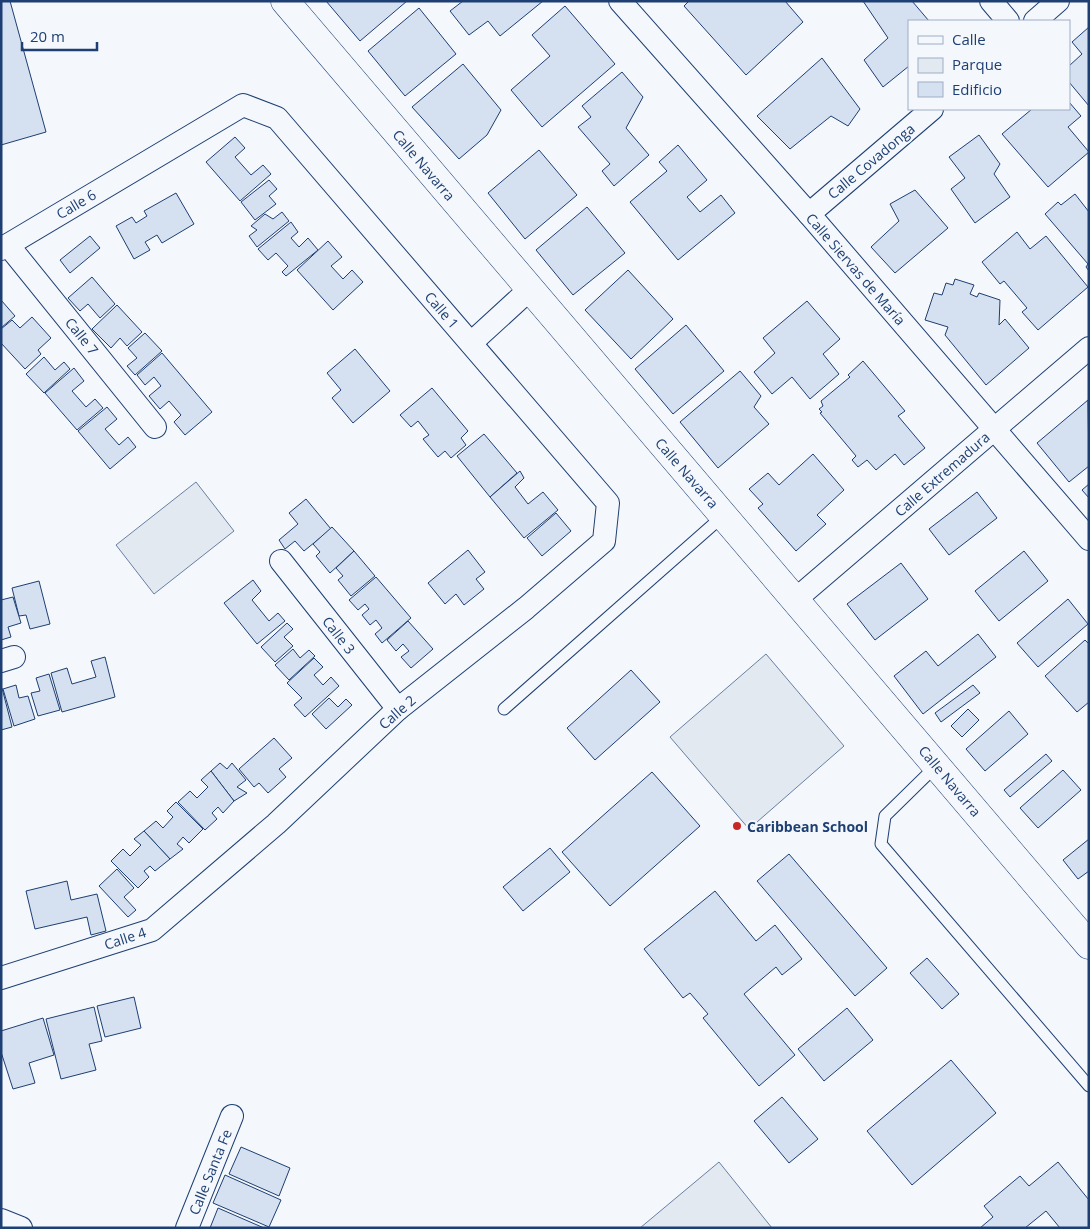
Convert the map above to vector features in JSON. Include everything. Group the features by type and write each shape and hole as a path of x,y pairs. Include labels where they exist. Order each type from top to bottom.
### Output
{"street":[{"name":"Calle Navarra","path":"285,1 1089,945"},
{"name":"Calle Siervas de María","path":"620,1 808,214 1089,539"},
{"path":"991,1 1007,20"},
{"path":"1036,20 1058,1"},
{"name":"Calle 1","path":"152,158 243,105 277,118 608,504 604,542 526,608"},
{"name":"Calle Covadonga","path":"808,214 931,110"},
{"name":"Calle 6","path":"5,247 152,158"},
{"name":"Calle 7","path":"5,247 155,427"},
{"path":"471,343 530,290"},
{"name":"Calle Extremadura","path":"796,599 1089,348"},
{"name":"Calle 3","path":"281,561 398,709"},
{"name":"Calle 2","path":"276,824 398,709 526,608"},
{"name":"Calle 4","path":"1,978 152,930 276,824"},
{"name":"Calle Santa Fe","path":"187,1228 232,1116"},
{"path":"1,1220 21,1228"}],"lane":[{"path":"504,709 724,515"},
{"path":"937,765 885,816 881,844 1089,1086"}],"green space":[{"path":"196,482 234,531 154,594 116,545"},
{"path":"766,654 844,746 749,829 670,737"},
{"path":"719,1162 772,1228 640,1228"}],"building":[{"path":"1,1 10,1 46,132 1,145"},
{"path":"326,1 407,1 360,41"},
{"path":"463,1 543,1 500,36 488,21 469,35 450,11"},
{"path":"689,1 785,1 803,22 746,75 684,6"},
{"path":"863,1 912,1 928,20 908,20 908,67 883,87 864,60 888,38"},
{"path":"565,6 615,64 542,127 511,90 550,56 532,35"},
{"path":"419,8 456,54 405,96 368,51"},
{"path":"1089,27 1089,106 1070,83 1070,65 1082,54 1072,42"},
{"path":"822,58 860,109 848,126 831,116 790,149 757,116"},
{"path":"463,64 501,110 487,135 459,159 412,107"},
{"path":"622,72 643,97 626,128 649,155 614,186 602,171 610,164 578,127 591,117 582,106"},
{"path":"1070,103 1081,116 1068,127 1089,152 1048,187 1002,134 1031,110 1070,110"},
{"path":"979,135 1000,164 994,174 1010,197 975,223 951,189 965,178 949,157"},
{"path":"235,137 245,148 235,157 251,175 263,165 271,174 240,201 206,162"},
{"path":"678,145 707,180 687,197 700,212 721,195 735,213 678,260 630,202 667,171 659,162"},
{"path":"539,150 577,195 525,239 488,193"},
{"path":"269,180 277,189 269,196 276,204 255,220 241,202"},
{"path":"915,190 948,228 895,273 871,247 899,221 890,204"},
{"path":"176,193 194,224 162,243 157,235 145,242 150,250 134,259 116,226 132,217 136,223 147,216 144,211"},
{"path":"1075,194 1089,212 1089,271 1086,267 1088,264 1045,214 1058,202 1061,205"},
{"path":"587,207 625,253 573,295 536,250"},
{"path":"282,212 289,221 257,247 249,236 257,230 251,226 265,214 273,219"},
{"path":"291,222 298,232 291,238 299,247 308,238 318,250 286,276 282,272 288,266 276,253 268,260 258,249"},
{"path":"1017,232 1030,249 1046,236 1088,287 1038,330 1022,312 1027,308 1004,281 1000,284 982,262"},
{"path":"90,236 100,248 70,273 60,260"},
{"path":"328,241 342,257 331,266 343,279 352,270 363,282 333,310 297,270"},
{"path":"628,270 673,319 631,359 585,310"},
{"path":"92,277 115,304 100,318 88,304 80,311 68,298"},
{"path":"955,279 974,285 970,294 977,297 979,293 1000,300 999,325 1005,319 1029,348 986,385 945,335 948,327 925,320 934,293 942,295 946,283 953,285"},
{"path":"1,300 15,316 1,328"},
{"path":"807,301 840,339 823,354 839,374 810,399 792,377 772,394 754,372 775,353 763,338"},
{"path":"117,305 142,332 127,346 120,338 111,348 92,329"},
{"path":"32,317 51,338 38,350 41,354 25,369 1,343 1,329 12,320 20,328"},
{"path":"686,325 724,371 673,414 635,369"},
{"path":"145,333 162,351 135,375 127,366 137,358 128,348"},
{"path":"355,349 390,391 353,423 332,398 341,390 327,373"},
{"path":"162,353 212,412 185,435 174,422 181,415 169,401 160,409 149,396 161,386 154,377 145,385 137,375"},
{"path":"44,357 55,370 64,362 70,369 44,393 26,374"},
{"path":"863,361 905,411 898,416 925,448 904,465 895,454 876,470 867,460 858,467 852,460 856,456 820,413 822,412 819,409 823,406 821,401 850,377 848,375"},
{"path":"74,368 84,381 72,391 86,407 95,399 103,408 77,430 45,393"},
{"path":"740,371 761,396 754,407 769,424 718,468 680,422"},
{"path":"432,388 468,431 461,438 466,445 451,458 445,451 438,457 423,439 429,435 418,421 411,427 400,415"},
{"path":"1088,400 1089,466 1069,482 1037,443"},
{"path":"107,407 117,419 105,429 119,445 128,437 136,447 110,469 78,431"},
{"path":"484,434 517,473 490,497 457,456"},
{"path":"813,454 844,490 817,515 826,524 796,551 758,508 763,504 749,489 768,473 779,485"},
{"path":"520,471 524,478 515,487 528,504 543,492 558,510 524,538 490,497"},
{"path":"1089,484 1089,498 1082,490"},
{"path":"977,492 997,518 949,555 929,529"},
{"path":"306,499 331,529 304,551 295,541 285,549 279,540 298,524 289,513"},
{"path":"556,513 571,531 542,556 527,538"},
{"path":"332,527 354,551 330,573 316,556 320,552 313,544"},
{"path":"468,550 485,572 476,579 484,589 464,605 456,594 445,604 428,583"},
{"path":"354,551 375,576 351,596 338,580 343,576 336,568"},
{"path":"1024,551 1048,581 999,621 975,591"},
{"path":"901,563 928,599 875,640 847,604"},
{"path":"376,577 411,618 382,643 375,634 382,628 376,620 370,625 362,615 369,609 365,604 358,610 349,600"},
{"path":"253,580 261,591 252,600 269,621 278,613 285,621 257,644 224,603"},
{"path":"39,581 50,624 30,629 26,615 19,616 12,588"},
{"path":"13,597 21,623 8,627 11,637 1,640 1,600"},
{"path":"1068,599 1088,624 1038,667 1017,643"},
{"path":"408,621 433,649 411,668 401,657 409,651 403,644 396,651 387,640"},
{"path":"287,623 293,629 284,637 293,646 275,662 261,647"},
{"path":"978,634 996,657 923,714 894,676 926,651 938,666"},
{"path":"1085,640 1089,644 1089,702 1077,712 1045,676"},
{"path":"293,649 300,658 309,650 315,656 289,680 275,665"},
{"path":"105,657 115,697 62,712 51,673 67,668 72,684 96,677 91,661"},
{"path":"314,658 323,667 314,675 323,685 331,677 339,686 305,717 294,705 302,698 287,683"},
{"path":"631,670 660,702 595,760 567,728"},
{"path":"49,674 60,710 38,716 31,693 40,691 36,678"},
{"path":"16,685 19,698 28,696 35,719 14,726 3,689"},
{"path":"973,685 980,693 941,722 935,713"},
{"path":"1,688 12,727 1,730"},
{"path":"329,698 338,707 346,699 352,705 326,729 312,714"},
{"path":"968,709 979,720 962,737 951,726"},
{"path":"1009,711 1028,734 985,771 966,749"},
{"path":"274,738 292,758 279,769 286,777 268,793 259,783 254,787 239,769"},
{"path":"1046,754 1052,761 1010,797 1004,790"},
{"path":"220,763 227,769 232,763 246,780 237,787 247,793 234,801 211,771"},
{"path":"1063,770 1081,790 1038,828 1020,808"},
{"path":"211,771 234,801 223,813 218,807 212,813 217,819 205,830 178,802 190,791 197,798 208,787 201,780"},
{"path":"652,772 700,826 610,906 562,852"},
{"path":"176,802 203,829 189,843 183,837 177,844 183,849 170,859 144,831 156,821 163,828 173,817 167,811"},
{"path":"144,831 170,859 155,871 150,866 144,871 149,877 138,888 111,861 123,849 130,856 141,845 134,839"},
{"path":"1089,839 1089,871 1078,879 1063,860"},
{"path":"550,848 570,872 523,911 503,887"},
{"path":"789,854 887,968 855,996 757,881"},
{"path":"117,869 134,888 124,897 136,910 128,917 99,886"},
{"path":"67,881 71,900 97,894 106,931 91,935 87,917 35,929 26,891"},
{"path":"715,891 756,941 775,925 802,959 782,975 776,967 744,994 795,1055 759,1086 703,1018 708,1014 690,993 683,998 644,949"},
{"path":"927,958 959,994 942,1009 910,973"},
{"path":"134,997 141,1028 105,1037 97,1006"},
{"path":"94,1007 102,1041 89,1044 96,1070 61,1079 46,1019"},
{"path":"847,1008 873,1040 824,1081 798,1049"},
{"path":"43,1018 54,1055 29,1063 35,1083 13,1089 1,1052 1,1031"},
{"path":"951,1060 996,1113 912,1185 867,1131"},
{"path":"782,1097 818,1139 789,1163 754,1121"},
{"path":"241,1147 290,1168 279,1196 229,1174"},
{"path":"1058,1162 1089,1200 1089,1228 1060,1228 1046,1211 1025,1228 980,1228 993,1217 984,1206 1020,1176 1029,1186"},
{"path":"225,1175 281,1200 269,1227 213,1203"},
{"path":"218,1208 264,1228 210,1228"}],"place":[{"name":"Caribbean School","path":"737,826"}]}
